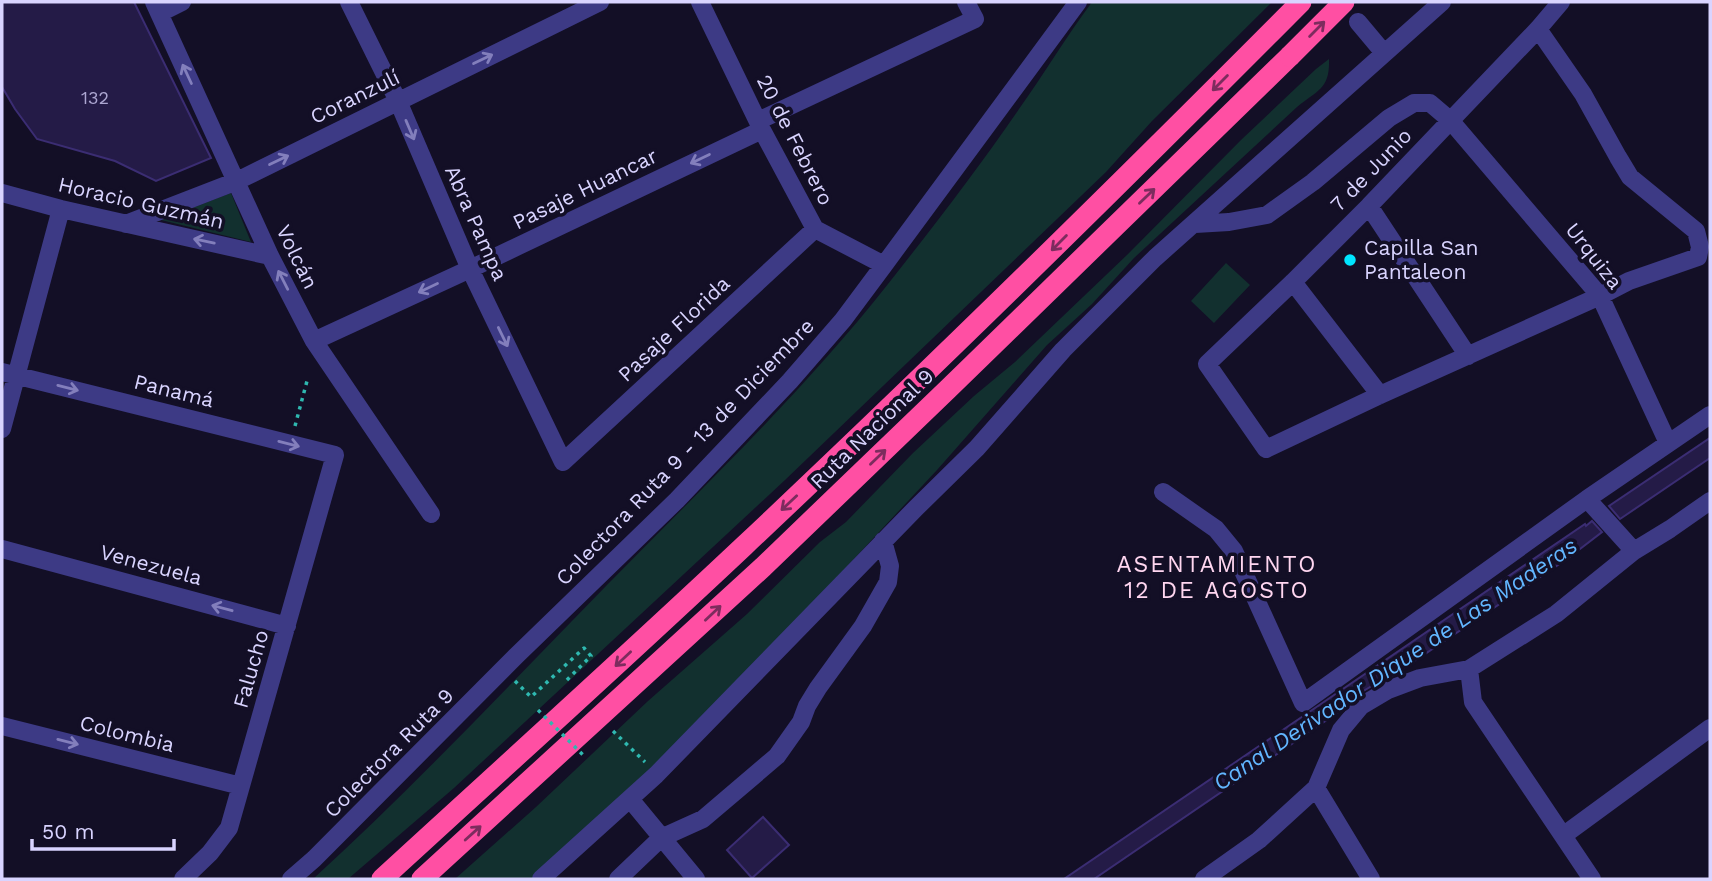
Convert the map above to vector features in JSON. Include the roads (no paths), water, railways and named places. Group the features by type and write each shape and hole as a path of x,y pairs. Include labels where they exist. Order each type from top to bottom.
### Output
{"highway":[{"name":"Ruta Nacional 9","path":"382,879 583,696 863,433 1301,2"},
{"name":"Ruta Nacional 9","path":"422,879 763,567 1344,2"}],"street":[{"path":"157,8 183,2"},
{"name":"Abra Pampa","path":"349,2 398,101 470,269 563,461"},
{"name":"Coranzulí","path":"126,225 237,181 600,2"},
{"name":"20 de Febrero","path":"700,2 815,229 884,265"},
{"name":"Pasaje Huancar","path":"314,341 470,269 975,19 966,2"},
{"name":"Colectora Ruta 9 - 13 de Diciembre","path":"516,656 677,500 790,381 884,265 1078,2"},
{"path":"541,879 656,775 977,448 1071,342 1155,258 1443,2"},
{"name":"7 de Junio","path":"1380,395 1266,449 1207,364 1369,206 1561,2"},
{"name":"Volcán","path":"157,8 270,256 314,341 431,514"},
{"path":"1358,22 1384,53"},
{"path":"1293,282 1380,395 1629,281 1699,257 1700,247 1696,231 1630,177 1583,94 1538,29"},
{"name":"Urquiza","path":"1195,223 1229,222 1266,215 1313,182 1388,118 1414,103 1430,103 1450,120 1600,296 1668,443"},
{"name":"Horacio Guzmán","path":"2,193 126,225 270,256"},
{"path":"1369,206 1468,356"},
{"path":"2,429 9,373 61,209"},
{"name":"Pasaje Florida","path":"563,461 815,229"},
{"name":"Panamá","path":"9,373 335,455"},
{"path":"1163,492 1216,529 1234,551 1303,704 1587,499 1710,415"},
{"name":"Falucho","path":"183,879 211,853 229,828 335,455"},
{"path":"1587,499 1634,551"},
{"path":"1204,879 1259,840 1316,788 1341,730 1361,706 1388,690 1420,678 1469,669 1556,614 1634,551 1670,530 1710,501"},
{"path":"618,879 661,838 703,819 776,756 801,722 818,688 863,626 888,582 890,566 883,541"},
{"name":"Venezuela","path":"2,549 288,626"},
{"name":"Colectora Ruta 9","path":"291,879 397,778 516,656"},
{"path":"1469,669 1473,702 1592,879"},
{"name":"Colombia","path":"2,726 241,786"},
{"path":"1564,835 1710,729"},
{"path":"1316,788 1371,879"},
{"path":"630,799 696,879"}],"place":[{"name":"Capilla San Pantaleon","path":"1350,260"}],"district":[{"name":"ASENTAMIENTO 12 DE AGOSTO","path":"1217,577"}],"water label":[{"name":"Canal Derivador Dique de Las Maderas","path":"1395,664"}]}
